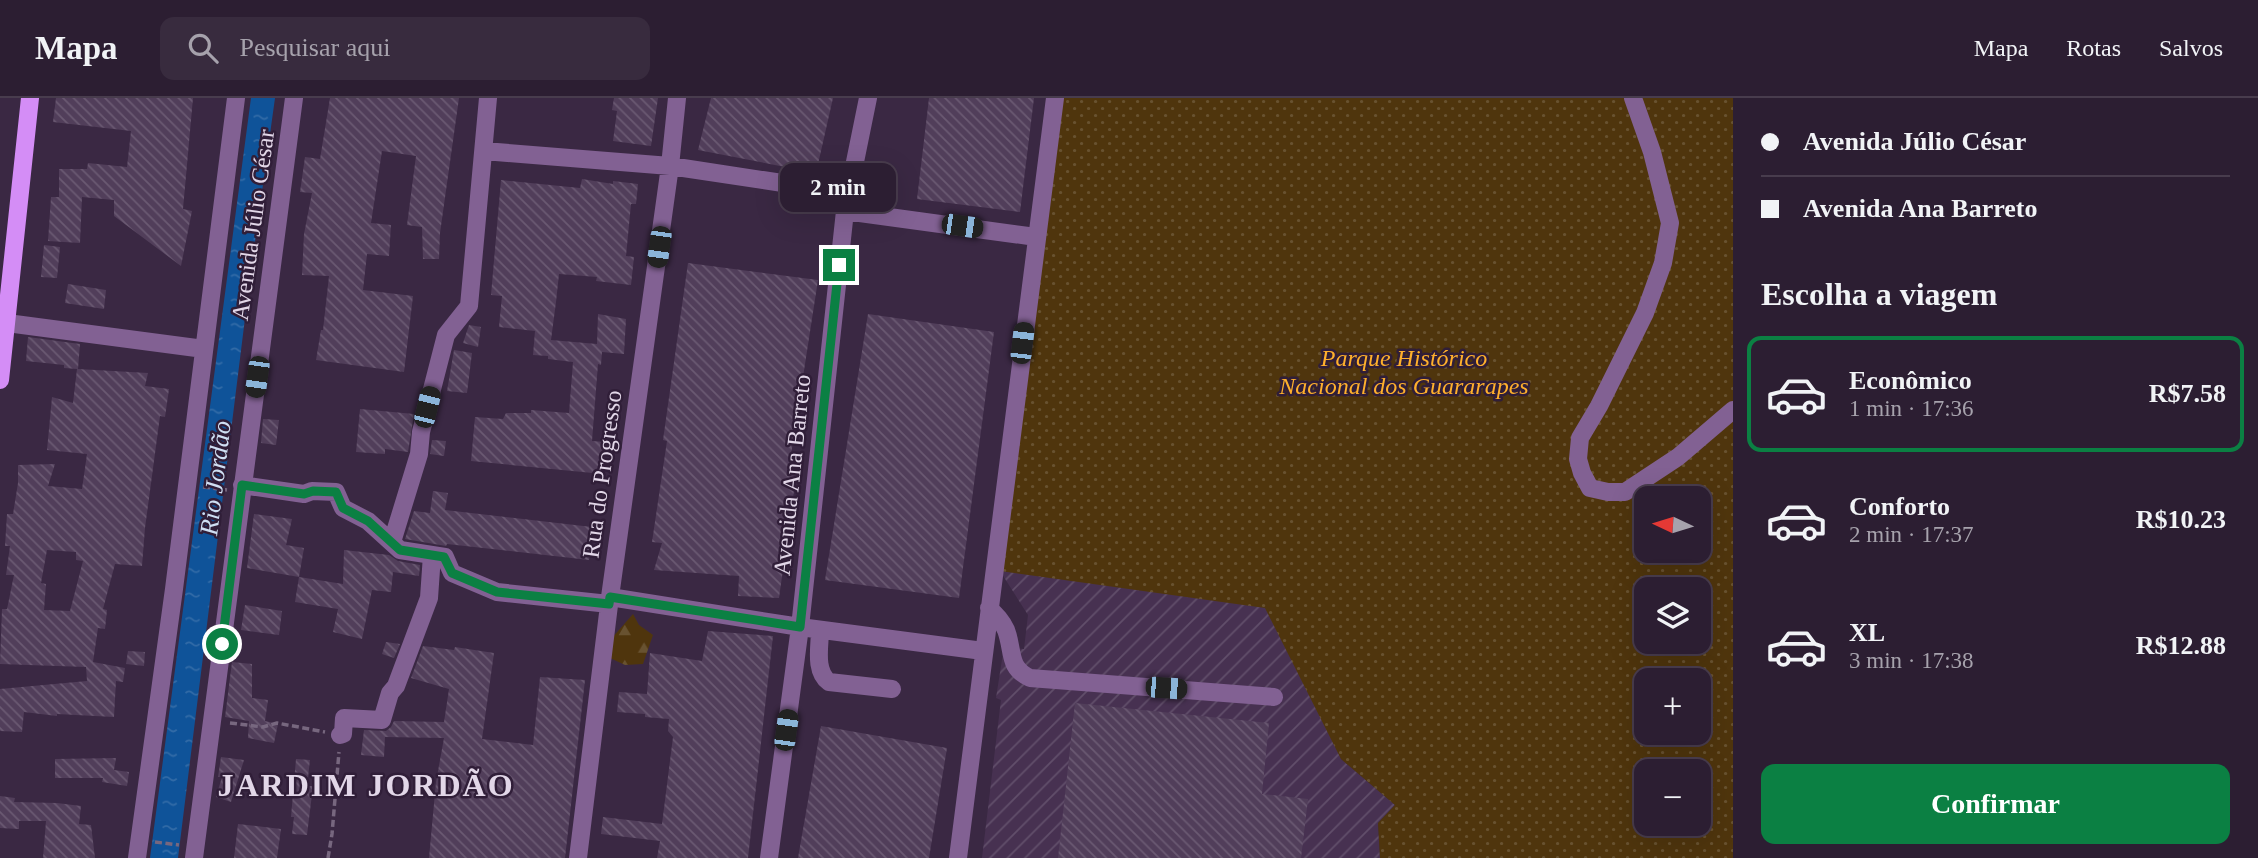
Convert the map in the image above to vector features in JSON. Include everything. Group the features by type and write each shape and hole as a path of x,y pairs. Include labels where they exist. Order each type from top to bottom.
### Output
{"main road":[{"path":"0,380 30,98"}],"street":[{"name":"Avenida Júlio César","path":"137,858 236,98"},
{"name":"Avenida Júlio César","path":"189,852 212,720 236,488 294,98"},
{"path":"392,542 419,453 421,432 446,335 469,306 488,98"},
{"name":"Rua do Progresso","path":"578,858 677,98"},
{"name":"Avenida Ana Barreto","path":"769,858 800,627 846,202 868,98"},
{"path":"958,858 1055,98"},
{"path":"1633,98 1652,152 1671,223 1663,263 1646,313 1600,406 1580,438 1578,459 1582,473 1590,488 1625,492 1678,457 1733,410"},
{"path":"484,151 670,166 1036,237"},
{"path":"6,323 204,349"},
{"path":"236,488 304,494 313,491 336,492 343,508 368,521 400,550 444,557 452,573 497,592 610,600 983,651"},
{"path":"340,735 343,734 344,718 382,720 390,693 396,686 429,598 432,555"},
{"path":"989,608 1005,627 1014,666 1021,674 1030,678 1274,697"},
{"path":"820,630 819,664 824,679 829,682 892,690"}],"path":[{"path":"196,486 236,488"},
{"path":"212,720 262,727 277,723 340,735 328,858"},
{"path":"150,842 189,852"}],"shaded area":[{"path":"1000,571 1278,599 1341,759 1395,805 1378,823 1380,858 982,858 1001,700 996,698 1004,647 1024,649 1028,615"}],"green space":[{"name":"Parque Histórico Nacional dos Guararapes","path":"1057,98 1733,98 1733,858 1380,858 1378,823 1395,805 1341,759 1265,608 1000,571"},
{"path":"633,614 639,625 653,635 643,664 625,665 610,658 611,639"}],"water":[{"name":"Rio Jordão","path":"251,98 275,98 178,858 150,858"}],"building":[{"path":"56,98 193,98 183,209 192,211 181,266 114,216 114,200 82,197 80,243 48,241 51,197 59,197 59,169 87,169 88,163 127,167 131,131 53,122"},
{"path":"330,98 459,98 440,233 439,259 423,259 422,227 407,225 416,156 382,151 371,223 391,225 389,256 367,254 363,290 413,296 404,372 316,360 323,330 329,276 302,275 304,234 312,193 300,192 305,157 320,159"},
{"path":"614,98 658,98 651,146 613,141 617,111 612,110"},
{"path":"711,98 833,98 816,173 698,150"},
{"path":"929,98 1034,98 1020,212 917,199"},
{"path":"582,179 613,184 613,181 638,184 636,204 631,204 626,256 634,257 631,285 596,281 597,277 559,274 551,340 597,344 598,314 626,319 624,354 602,352 601,365 598,364 592,441 606,442 603,474 471,461 475,417 503,419 506,413 531,413 531,410 569,413 573,362 533,355 535,331 499,327 502,296 491,295 501,180 580,188"},
{"path":"44,245 60,247 57,278 41,277"},
{"path":"688,263 818,280 790,461 798,462 779,598 738,596 739,576 654,570 662,543 652,542 667,441 663,440"},
{"path":"68,284 106,290 104,309 65,303"},
{"path":"868,314 994,332 959,598 825,580"},
{"path":"469,325 481,327 478,347 463,343"},
{"path":"28,337 80,344 78,369 148,373 145,386 169,389 165,417 160,416 142,566 115,564 103,609 107,610 105,629 98,628 93,662 125,668 123,682 116,681 114,717 57,716 24,712 22,732 0,731 0,689 87,681 86,667 0,664 2,609 7,609 14,575 6,575 10,546 5,546 7,514 13,514 18,465 55,464 48,486 82,489 87,454 47,450 52,397 73,403 77,369 26,361","holes":["47,550 76,552 76,560 83,561 70,611 44,610 46,584 41,583"]},
{"path":"454,350 472,353 467,393 447,391"},
{"path":"360,409 414,414 408,452 385,449 385,454 356,452"},
{"path":"263,419 279,420 276,445 261,443"},
{"path":"432,440 446,441 444,456 430,454"},
{"path":"433,491 448,493 445,510 592,527 589,560 446,546 405,539 414,511 430,513"},
{"path":"254,514 292,519 286,545 304,548 299,577 247,568"},
{"path":"344,550 389,555 398,561 420,565 419,576 393,572 391,592 372,590 362,639 333,632 338,609 295,602 299,577 343,584"},
{"path":"245,605 282,611 279,635 241,630"},
{"path":"708,631 773,636 748,858 657,858 660,841 601,834 603,817 662,824 673,737 668,731 669,719 617,712 619,692 647,694 650,653 702,661"},
{"path":"386,642 400,644 394,658 382,654"},
{"path":"423,646 454,650 455,647 494,653 482,739 533,745 540,677 585,680 565,858 429,858 436,782 444,738 385,737 384,757 361,755 364,730 386,731 394,721 444,722 449,689 411,678"},
{"path":"128,651 145,652 144,666 126,664"},
{"path":"232,662 252,664 252,698 268,700 265,721 278,724 274,743 248,738 249,721 225,717"},
{"path":"1075,703 1269,723 1262,794 1308,799 1301,858 1058,858"},
{"path":"821,726 947,748 929,858 798,858"},
{"path":"221,757 244,760 231,802 216,797 222,777 218,777"},
{"path":"116,758 114,770 129,772 127,786 102,782 103,778 55,778 55,759"},
{"path":"296,759 310,760 307,786 313,786 307,835 292,834"},
{"path":"0,796 15,798 14,802 81,806 79,824 91,825 95,858 43,858 46,821 19,821 19,829 0,828"},
{"path":"238,824 281,829 277,858 234,858"}],"district":[{"name":"JARDIM JORDÃO","path":"366,785"}],"route":[{"path":"222,644 242,485 304,494 313,491 336,492 343,508 368,521 400,550 444,557 452,573 497,592 609,604 610,597 800,627 839,265"}]}
